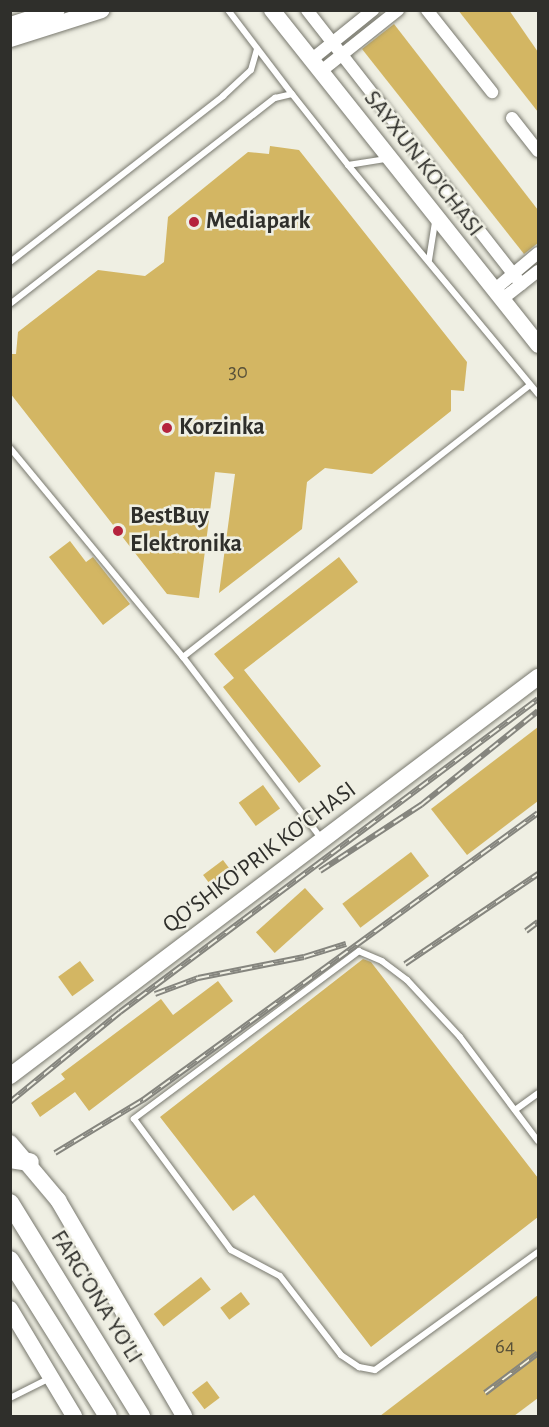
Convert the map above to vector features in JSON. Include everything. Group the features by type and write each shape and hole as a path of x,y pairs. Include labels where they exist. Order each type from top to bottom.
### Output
{"main road":[{"path":"10,1159 30,1162"},
{"name":"FARG'ONA YO'LI","path":"10,1203 141,1416"},
{"path":"10,1260 108,1416"}],"street":[{"path":"10,25 57,10"},
{"path":"10,39 102,10"},
{"name":"SAYXUN KO'CHASI","path":"272,10 435,220 538,345"},
{"path":"307,10 521,284"},
{"path":"315,66 332,43 373,10"},
{"path":"315,66 342,55 398,10"},
{"path":"427,10 492,92"},
{"path":"512,118 538,151"},
{"path":"497,295 513,274 538,253"},
{"path":"497,295 521,284 538,271"},
{"name":"QO'SHKO'PRIK KO'CHASI","path":"10,1076 538,678"},
{"path":"10,1132 58,1200 184,1416"},
{"path":"10,1143 30,1162"},
{"path":"10,1309 74,1416"}],"lane":[{"path":"228,10 406,239 429,260 538,394"},
{"path":"10,262 223,96 251,70 257,49"},
{"path":"10,304 263,104 292,94"},
{"path":"348,165 388,158"},
{"path":"429,260 435,220"},
{"path":"183,657 530,386"},
{"path":"10,448 183,657 323,841"},
{"path":"538,1141 460,1037 407,980 382,961 359,951 134,1119 231,1250 280,1276 341,1355 359,1367 375,1370 538,1252"},
{"path":"515,1110 538,1093"},
{"path":"10,1398 51,1378"}],"building":[{"path":"458,10 509,10 538,52 538,112"},
{"path":"394,24 538,210 538,243 524,254 362,49"},
{"path":"270,146 299,150 467,362 464,391 451,390 451,411 372,474 325,468 307,482 302,529 219,593 235,474 215,472 199,598 167,594 10,393 10,354 16,354 18,332 98,270 145,276 164,262 168,217 248,152 269,154"},
{"path":"70,541 86,562 93,557 130,604 103,625 49,557"},
{"path":"339,557 358,582 244,670 321,766 299,783 223,687 234,678 214,654"},
{"path":"538,727 538,801 467,855 431,809"},
{"path":"263,785 280,808 256,826 239,803"},
{"path":"411,852 429,876 360,928 342,904"},
{"path":"223,860 232,872 212,887 203,875"},
{"path":"305,888 324,909 275,953 256,932"},
{"path":"363,959 371,962 538,1178 538,1217 371,1347 254,1195 233,1211 160,1117"},
{"path":"80,961 94,980 72,996 58,977"},
{"path":"218,981 233,1001 89,1111 75,1092 40,1117 31,1103 65,1079 61,1074 161,999 173,1015"},
{"path":"201,1277 211,1290 164,1327 154,1314"},
{"path":"241,1292 250,1304 229,1320 220,1308"},
{"path":"538,1295 538,1398 514,1416 380,1416"},
{"path":"207,1381 220,1398 204,1409 192,1392"}],"railway":[{"path":"10,1102 120,1012 538,699"},
{"path":"320,871 421,805 538,711"},
{"path":"55,1153 143,1100 538,813"},
{"path":"405,964 538,874"},
{"path":"526,931 538,922"},
{"path":"155,994 198,978 304,957 346,944"},
{"path":"485,1393 538,1353"}],"place":[{"name":"Mediapark","path":"194,222"},
{"name":"Korzinka","path":"167,428"},
{"name":"BestBuy Elektronika","path":"118,531"}]}
